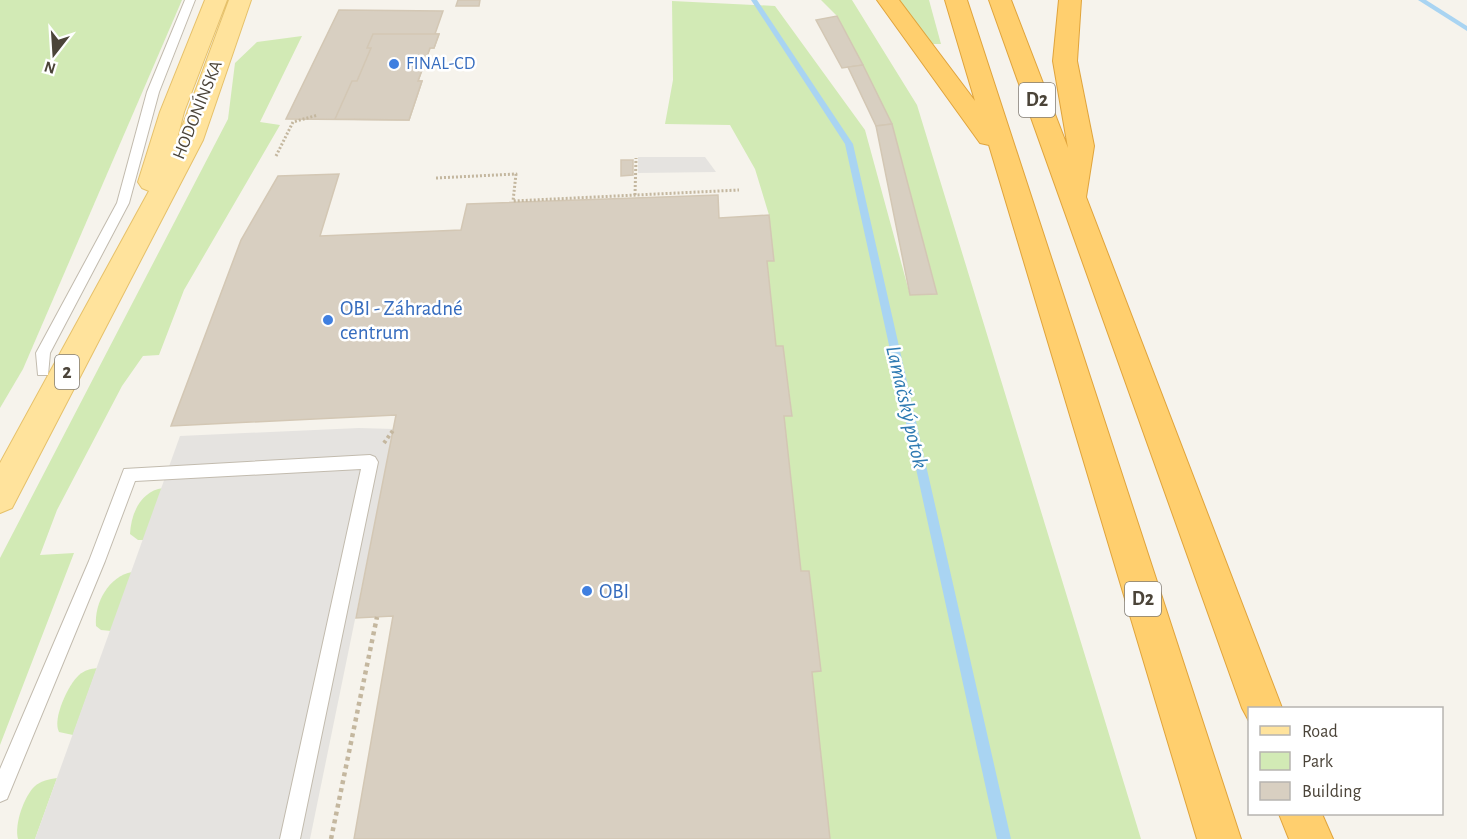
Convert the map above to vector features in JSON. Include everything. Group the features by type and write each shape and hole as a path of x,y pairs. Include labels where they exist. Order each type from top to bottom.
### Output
{"highway":[{"path":"888,0 1004,158"},
{"name":"D2","path":"956,0 1219,839"},
{"name":"D2","path":"1000,0 1262,707"},
{"path":"1070,0 1065,61 1081,146 1073,200"},
{"path":"1302,815 1311,839"}],"main road":[{"name":"HODONÍNSKA","path":"133,248 172,112 216,0"},
{"name":"HODONÍNSKA","path":"0,497 190,140 240,0"}],"lane":[{"path":"43,371 43,353 123,203 153,92 190,0"},
{"path":"0,792 97,561 130,474 370,462 290,839"}],"path":[{"path":"276,156 292,122 318,115"},
{"path":"635,195 636,158"},
{"path":"436,178 516,174 513,201 739,190"},
{"path":"331,839 377,617"}],"green space":[{"path":"0,0 182,0 23,369 0,408"},
{"path":"821,0 852,0 917,105 1141,839 830,839 812,672 821,671 809,571 801,571 784,416 792,415 783,346 776,346 767,261 774,261 769,215 755,169 730,125 665,124 673,80 672,1 775,6 865,130 910,295 937,294 892,124 837,16"},
{"path":"895,0 929,0 941,44 928,44"},
{"path":"302,36 260,122 280,125 184,290 159,355 143,356 122,386 57,510 40,555 74,553 0,745 0,558 228,119 235,63 257,42"},
{"path":"163,488 144,540 138,540 130,534 135,511 143,498"},
{"path":"132,572 111,631 101,630 96,626 100,600 116,579"},
{"path":"97,668 73,735 59,732 57,726 59,711 70,686 81,673"},
{"path":"57,778 35,839 18,839 17,826 24,803 31,791 40,783"}],"shaded area":[{"path":"638,157 705,157 716,172 638,173"},
{"path":"359,428 394,429 310,839 35,839 180,436"}],"building":[{"path":"458,0 480,0 479,6 456,6"},
{"path":"339,10 443,11 435,34 439,34 434,48 430,48 418,81 422,81 409,120 286,119"},
{"path":"837,16 863,65 842,68 816,20"},
{"name":"FINAL-CD","path":"373,34 439,34 434,48 430,48 418,81 422,81 409,120 335,119 352,81 357,81 371,48 367,48"},
{"path":"863,65 892,124 876,126 848,67"},
{"path":"892,124 937,294 910,295 876,126"},
{"path":"621,160 633,160 633,175 621,176"},
{"path":"339,174 320,236 461,230 467,204 718,195 719,218 769,215 774,261 767,261 776,346 783,346 792,416 784,416 801,571 809,571 821,671 812,672 830,839 354,839 393,616 356,618 396,415 171,426 241,240 278,176"}],"waterway":[{"name":"Lamačský potok","path":"754,0 849,144 1004,839"},
{"path":"1421,0 1467,29"}],"place":[{"name":"FINAL-CD","path":"394,64"},
{"name":"OBI - Záhradné centrum","path":"328,320"},
{"name":"OBI","path":"587,591"}]}
